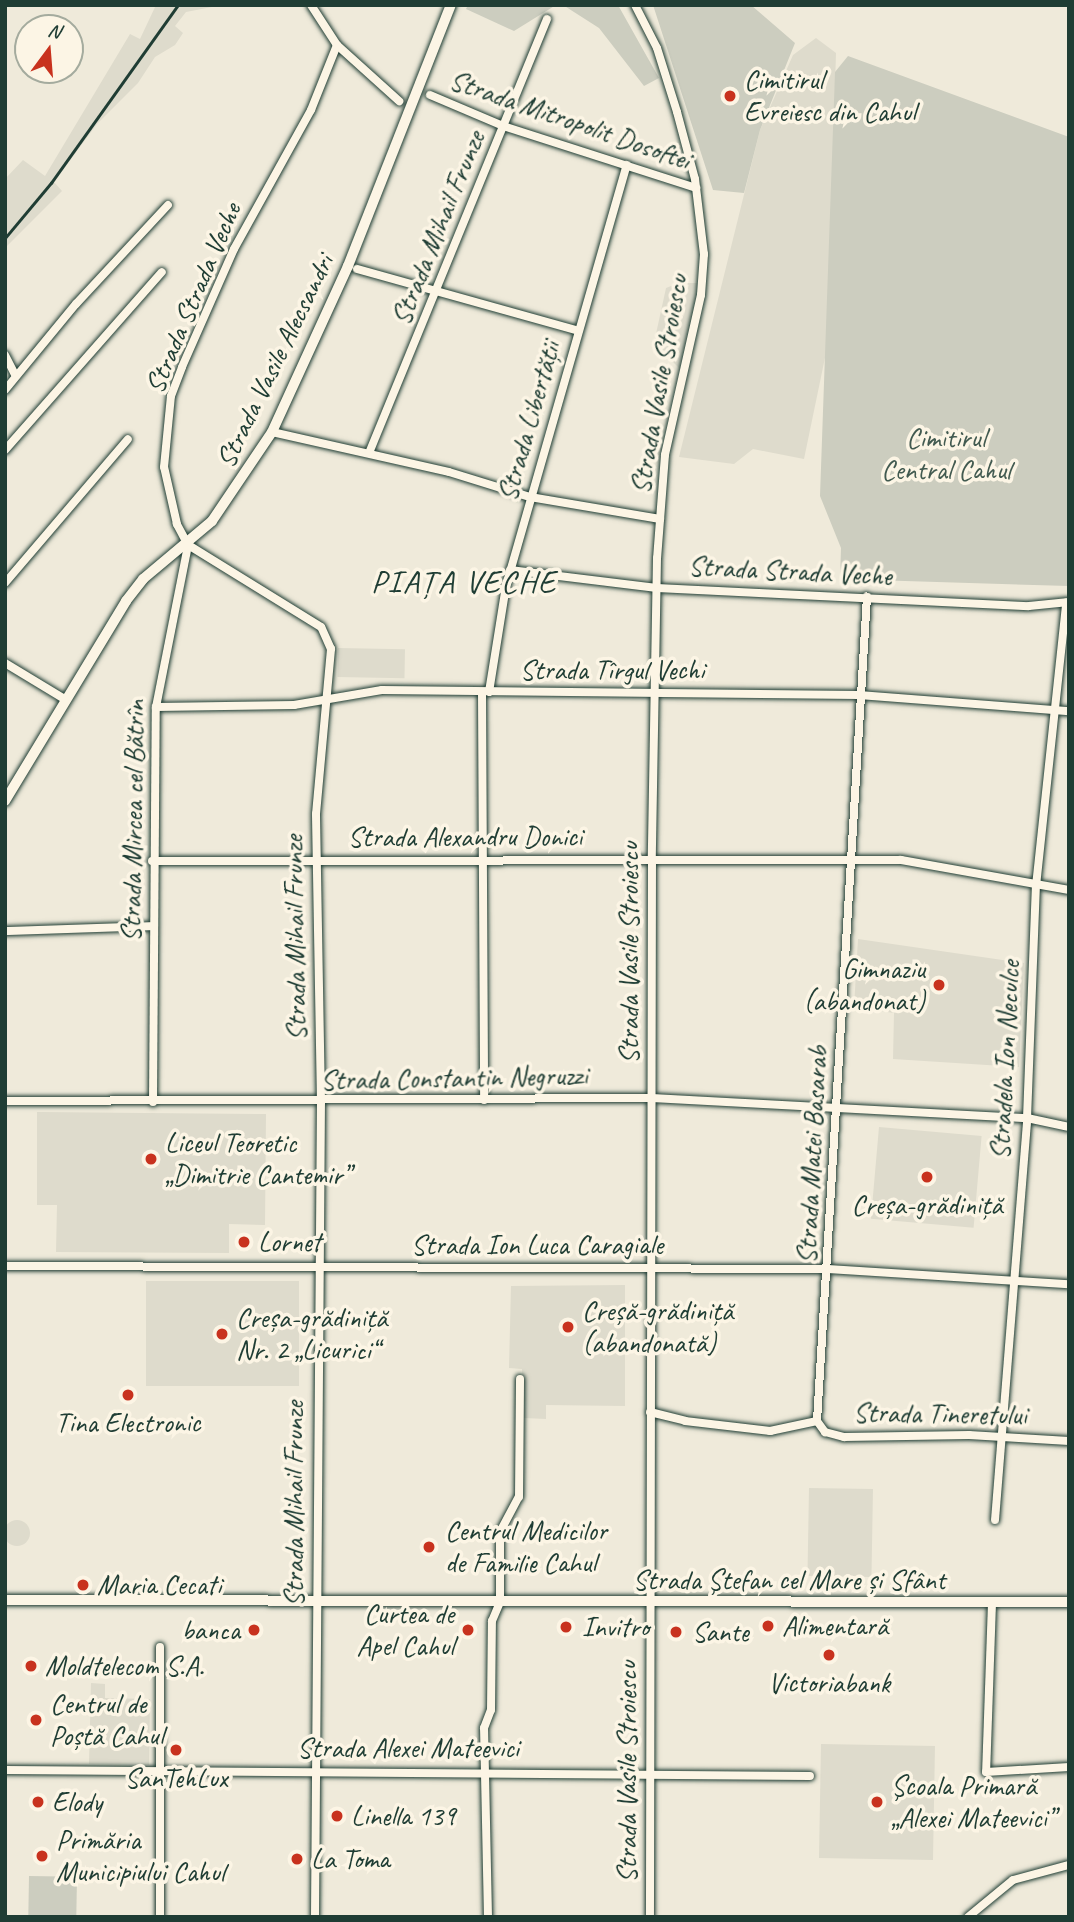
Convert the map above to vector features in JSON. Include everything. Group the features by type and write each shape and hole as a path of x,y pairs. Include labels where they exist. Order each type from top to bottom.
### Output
{"main road":[{"name":"Strada Vasile Alecsandri","path":"5,801 134,590 188,545 228,503 272,432 348,266 451,5"},
{"name":"Strada Ștefan cel Mare și Sfânt","path":"5,1600 316,1603 1069,1602"}],"street":[{"path":"311,5 337,45 399,101"},
{"name":"Strada Vasile Stroiescu","path":"635,5 657,48 696,188 704,254 701,295 674,407 660,519 657,588 652,859 650,1917"},
{"name":"Strada Mihail Frunze","path":"369,453 437,293 547,19"},
{"name":"Strada Strada Veche","path":"188,545 165,480 171,396 234,249 311,110 337,45"},
{"name":"Strada Mitropolit Dosoftei","path":"430,95 503,126 696,188"},
{"name":"Strada Libertății","path":"484,1100 481,972 485,883 480,862 486,693 499,613 510,570 627,165"},
{"path":"5,390 15,374 168,205"},
{"path":"357,269 579,331"},
{"path":"5,450 162,272"},
{"path":"5,355 15,374"},
{"path":"272,432 369,453 530,497 660,519"},
{"path":"5,583 128,439"},
{"name":"Strada Mihail Frunze","path":"188,545 325,632 331,649 329,701 318,781 315,860 321,1102 315,1917"},
{"name":"Strada Mircea cel Bătrîn","path":"153,1102 152,861 156,707 188,545"},
{"name":"Strada Strada Veche","path":"510,570 657,588 1029,606 1067,603"},
{"name":"Strada Matei Basarab","path":"817,1421 854,859 859,695 867,597"},
{"name":"Stradela Ion Neculce","path":"995,1520 1027,1118 1036,886 1067,603"},
{"path":"5,663 66,701"},
{"name":"Strada Tîrgul Vechi","path":"156,707 329,701 362,691 859,695 1069,711"},
{"name":"Strada Alexandru Donici","path":"152,861 901,860 1069,890"},
{"path":"5,931 152,926"},
{"name":"Strada Constantin Negruzzi","path":"5,1101 321,1102 652,1098 1027,1118 1069,1127"},
{"name":"Strada Ion Luca Caragiale","path":"5,1266 828,1269 1069,1284"},
{"path":"488,1917 484,1728 491,1710 492,1621 500,1602 500,1532 519,1497 520,1379"},
{"name":"Strada Tineretului","path":"650,1412 696,1423 770,1431 817,1421 825,1432 844,1437 1003,1436 1069,1441"},
{"path":"992,1603 986,1772 1069,1767"},
{"path":"160,1647 160,1917"},
{"name":"Strada Alexei Mateevici","path":"5,1770 315,1769 810,1776"},
{"path":"968,1917 1013,1881 1069,1865"}],"shaded area":[{"path":"156,5 222,5 186,12 175,26 183,33 175,45 155,57 138,83 97,124 54,182 62,191 5,248 5,179 23,160 45,176 130,34 140,39"},
{"path":"816,38 836,53 827,348 804,459 753,449 734,464 679,457 760,130 793,55"},
{"path":"679,283 700,283 683,372 654,343 666,288"},
{"path":"338,648 405,649 404,678 337,677"},
{"name":"Gimnaziu (abandonat)","path":"858,939 1024,963 1019,1067 893,1059 894,1013 854,1007"},
{"name":"Liceul Teoretic „Dimitrie Cantemir”","path":"37,1112 266,1114 265,1225 229,1224 229,1253 56,1252 57,1205 37,1205"},
{"name":"Creșa-grădiniță","path":"879,1127 982,1136 974,1228 871,1219"},
{"name":"Creșa-grădiniță Nr. 2 „Licurici“","path":"146,1281 299,1281 299,1386 146,1386"},
{"name":"Creșă-grădiniță (abandonată)","path":"625,1285 625,1406 546,1405 546,1419 524,1418 522,1369 509,1368 511,1286"},
{"path":"809,1488 873,1489 871,1577 807,1576"},
{"path":"17,1520 26,1524 30,1533 26,1542 17,1546 8,1542 4,1533 8,1524"},
{"path":"91,1683 105,1684 105,1698 150,1699 149,1765 89,1764"},
{"name":"Școala Primară „Alexei Mateevici”","path":"821,1744 935,1746 933,1860 819,1858"}],"green space":[{"path":"468,5 556,5 514,31 466,9"},
{"path":"563,5 618,5 659,78 644,86 599,28"},
{"name":"Cimitirul Evreiesc din Cahul","path":"653,5 751,5 795,43 760,130 744,193 713,190"},
{"name":"Cimitirul Central Cahul","path":"848,56 1069,137 1069,586 840,579 841,548 820,496 835,72"},
{"path":"29,1876 77,1877 76,1917 28,1917"}],"railway":[{"path":"5,238 51,183 178,5"}],"place":[{"name":"Cimitirul Evreiesc din Cahul","path":"730,96"},
{"name":"Gimnaziu (abandonat)","path":"939,985"},
{"name":"Liceul Teoretic „Dimitrie Cantemir”","path":"151,1159"},
{"name":"Creșa-grădiniță","path":"927,1177"},
{"name":"Lornet","path":"244,1242"},
{"name":"Creșă-grădiniță (abandonată)","path":"568,1327"},
{"name":"Creșa-grădiniță Nr. 2 „Licurici“","path":"222,1334"},
{"name":"Tina Electronic","path":"128,1395"},
{"name":"Centrul Medicilor de Familie Cahul","path":"429,1547"},
{"name":"Maria Cecati","path":"83,1585"},
{"name":"Alimentară","path":"768,1626"},
{"name":"Invitro","path":"566,1627"},
{"name":"banca","path":"254,1630"},
{"name":"Curtea de Apel Cahul","path":"468,1630"},
{"name":"Sante","path":"676,1632"},
{"name":"Victoriabank","path":"829,1655"},
{"name":"Moldtelecom S.A.","path":"31,1666"},
{"name":"Centrul de Poștă Cahul","path":"36,1720"},
{"name":"SanTehLux","path":"176,1750"},
{"name":"Elody","path":"38,1802"},
{"name":"Școala Primară „Alexei Mateevici”","path":"877,1802"},
{"name":"Linella 139","path":"337,1816"},
{"name":"Primăria Municipiului Cahul","path":"42,1856"},
{"name":"La Toma","path":"297,1859"}],"district":[{"name":"PIAȚA VECHE","path":"464,582"}]}
